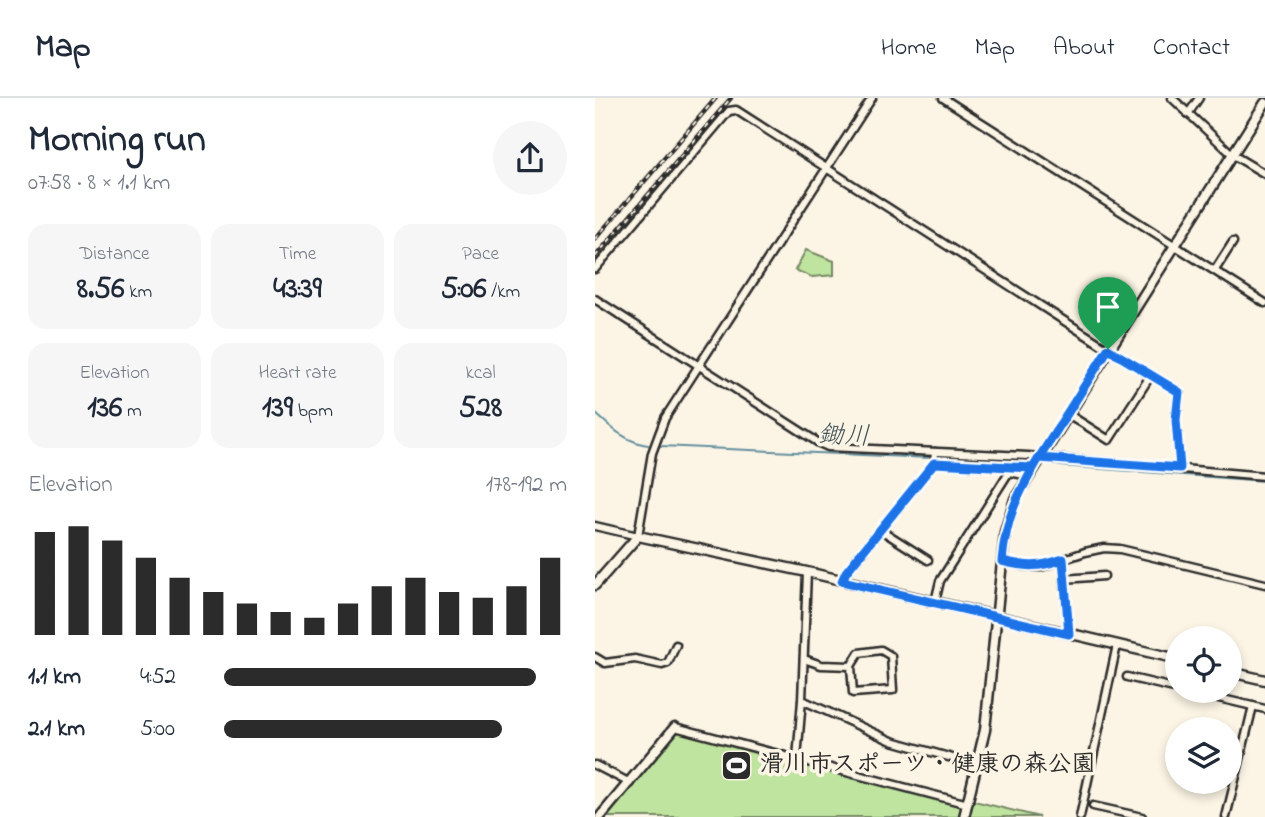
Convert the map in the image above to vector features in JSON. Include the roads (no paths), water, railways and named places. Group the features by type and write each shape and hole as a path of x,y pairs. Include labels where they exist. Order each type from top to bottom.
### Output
{"street":[{"path":"595,585 638,536 647,474 659,431 872,98"},
{"path":"943,98 1265,303"},
{"path":"1172,98 1233,155 1265,173"},
{"path":"1188,114 1199,98"},
{"path":"964,817 985,730 1005,532 1015,499 1175,244 1262,114 1265,103"},
{"path":"595,269 729,111 736,110 1179,392 1176,420 1180,468"},
{"path":"1215,270 1233,242"},
{"path":"595,299 828,447 935,458 1031,472"},
{"path":"1068,414 1109,440 1151,375"},
{"path":"935,458 1039,458 1265,476"},
{"path":"842,581 846,572 935,458"},
{"path":"935,602 940,580 1009,472 1031,472"},
{"path":"595,526 807,572 1165,656"},
{"path":"881,530 928,560"},
{"path":"1002,561 1041,567 1104,548 1265,584"},
{"path":"1063,559 1069,634"},
{"path":"797,758 807,572"},
{"path":"1064,579 1104,576"},
{"path":"1080,817 1096,732 1117,645"},
{"path":"595,657 605,663 635,659 662,665 669,663 676,646"},
{"path":"881,650 891,656 893,690 853,693 851,666 859,653 881,650"},
{"path":"804,659 821,665 851,666"},
{"path":"1242,675 1265,680"},
{"path":"1127,677 1165,686"},
{"path":"802,700 892,741 977,765"},
{"path":"1240,703 1265,709"},
{"path":"1226,817 1253,706"},
{"path":"600,817 675,727 968,804"},
{"path":"595,765 630,783"},
{"path":"1093,806 1142,817"}],"waterway":[{"name":"鋤川","path":"595,413 625,437 648,445"},
{"name":"鋤川","path":"661,446 931,458"},
{"name":"鋤川","path":"937,458 1027,462"},
{"name":"鋤川","path":"1048,463 1265,481"}],"railway":[{"path":"595,239 716,98"},
{"path":"595,257 731,98"}],"place":[{"name":"滑川市スポーツ・健康の森公園","path":"737,765"}]}
